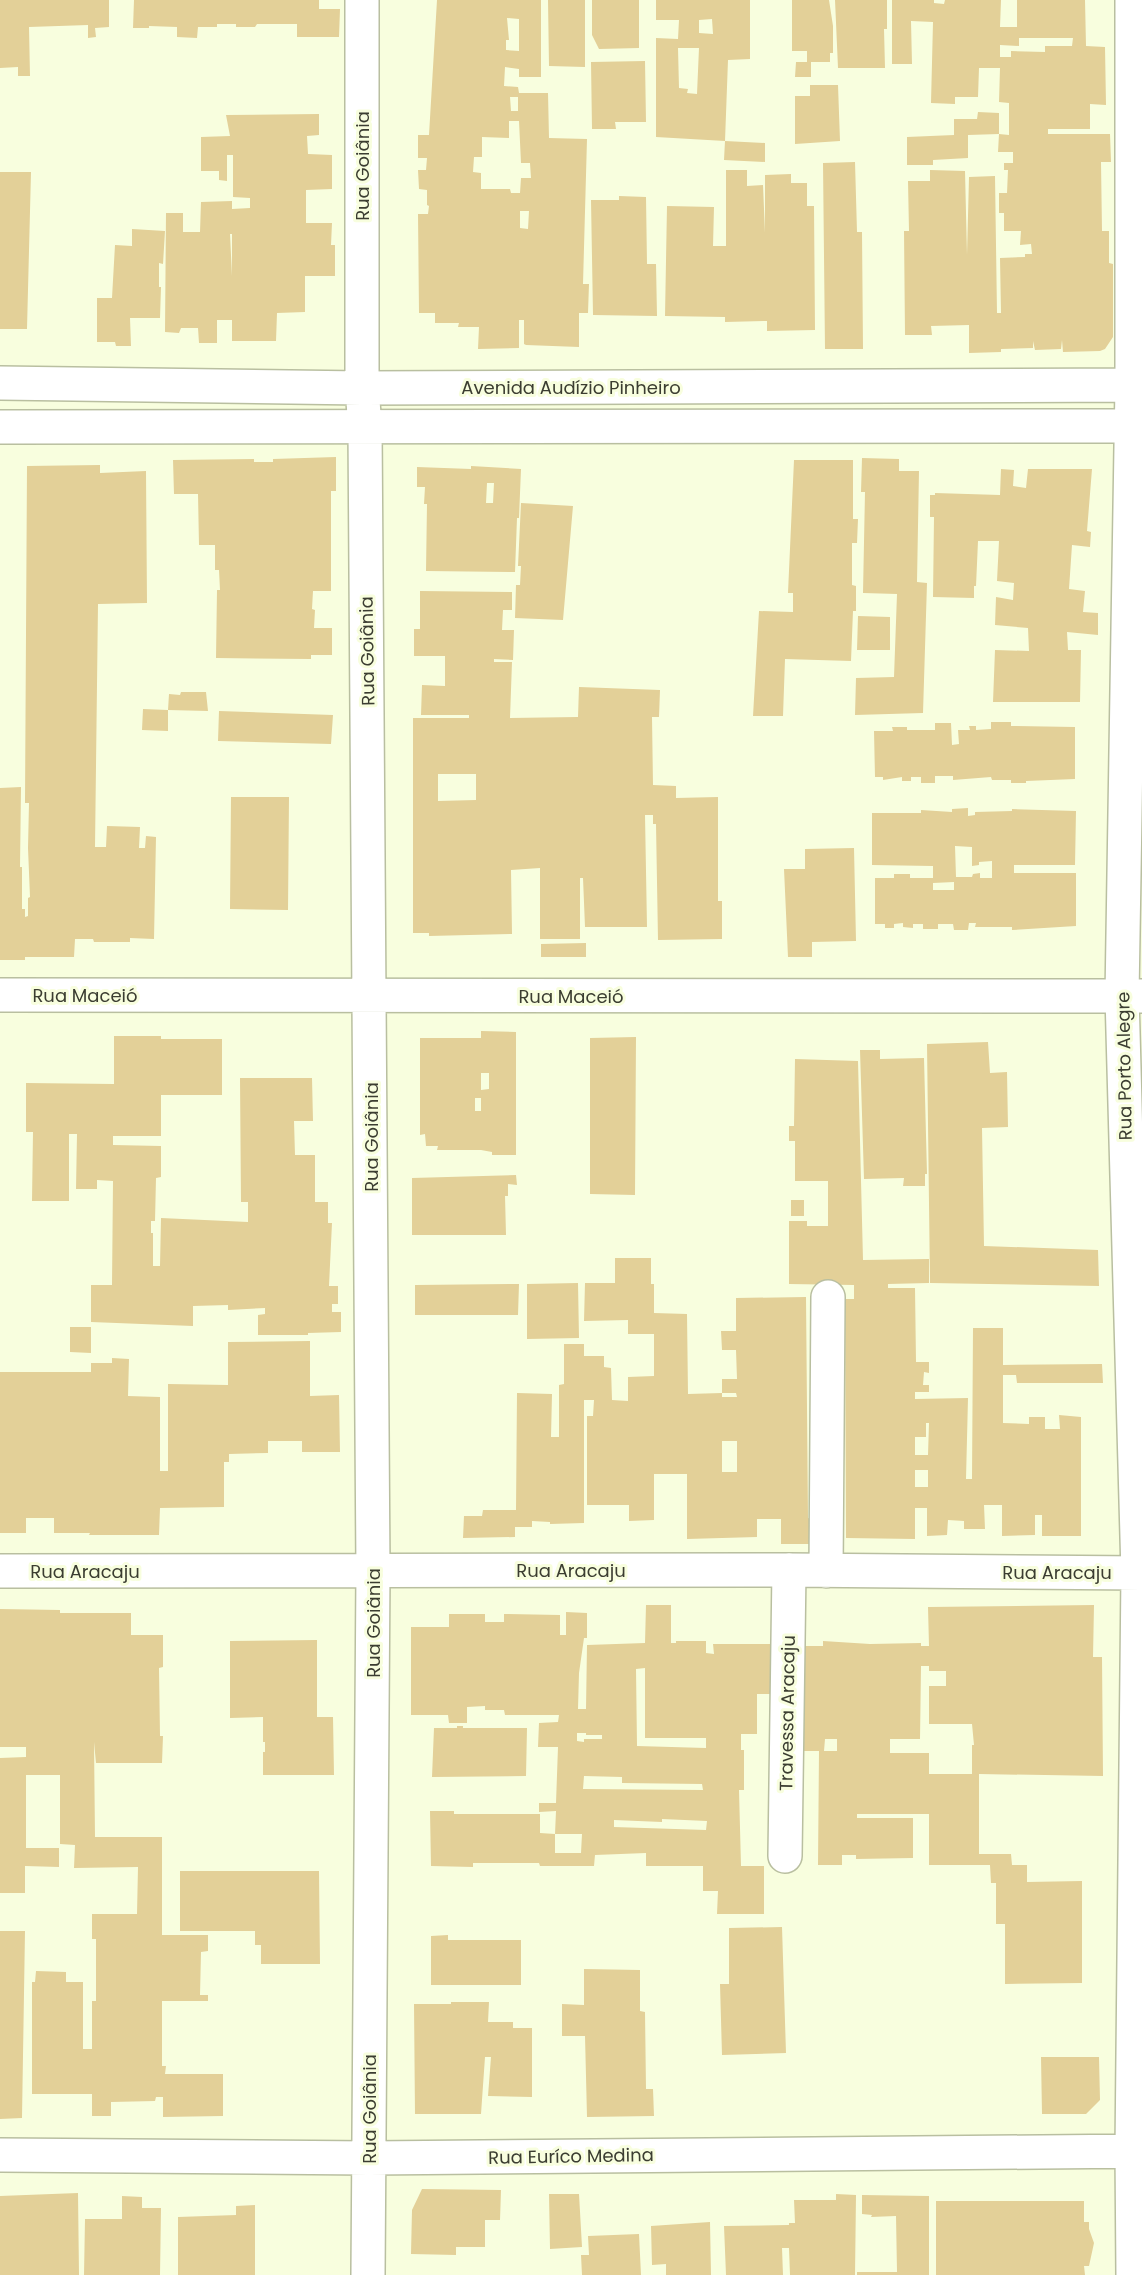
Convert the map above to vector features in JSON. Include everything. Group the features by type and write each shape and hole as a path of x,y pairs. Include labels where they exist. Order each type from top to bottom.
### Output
{"street":[{"name":"Rua Goiânia","path":"362,0 362,388 365,428 373,1571 368,2275"},
{"name":"Rua Porto Alegre","path":"1132,0 1137,385 1132,996 1140,1573 1137,2151 1133,2275"},
{"name":"Avenida Audízio Pinheiro","path":"0,383 362,388 1137,385"},
{"path":"75,428 79,384"},
{"path":"623,387 623,428"},
{"path":"0,428 1136,427"},
{"name":"Rua Maceió","path":"0,995 1132,996"},
{"path":"826,1570 828,1297"},
{"name":"Travessa Aracaju","path":"785,1856 789,1570"},
{"name":"Rua Aracaju","path":"0,1571 826,1570 1140,1573"},
{"name":"Rua Euríco Medina","path":"0,2155 369,2158 1137,2151"}],"building":[{"path":"0,0 109,0 109,27 95,28 96,37 88,38 88,25 29,27 30,76 18,76 18,67 0,68"},
{"path":"134,0 319,0 319,9 340,9 339,37 297,37 297,24 257,24 255,27 236,27 236,24 217,24 217,27 198,27 197,38 177,37 177,27 133,28"},
{"path":"437,0 541,0 541,77 519,77 519,69 505,67 504,86 518,87 519,93 548,93 549,138 587,139 583,284 589,284 588,313 579,313 579,347 526,345 524,344 524,320 519,320 519,348 478,349 479,327 458,327 459,323 435,323 435,313 419,313 418,214 428,214 429,206 427,205 427,190 419,189 418,170 426,170 427,158 418,158 418,135 429,135","holes":["507,18 519,19 519,51 506,50 506,40 509,40","510,97 518,97 518,111 511,111","509,121 519,121 521,163 530,163 531,178 521,178 520,193 511,193 510,189 481,189 481,173 473,172 474,157 482,157 482,137 509,138","520,211 529,211 528,229 520,228"]},
{"path":"548,0 585,0 585,67 549,66"},
{"path":"592,0 639,0 639,48 599,49 592,35"},
{"path":"656,0 750,0 750,59 728,60 725,141 656,137 656,38 678,39 679,20 656,20","holes":["712,19 713,34 699,33 699,20","678,48 699,48 697,94 687,93 688,89 679,88"]},
{"path":"792,0 829,0 833,26 833,53 830,53 830,62 811,62 811,77 795,77 796,62 807,62 807,51 792,51"},
{"path":"835,0 887,0 887,29 884,29 885,68 838,68"},
{"path":"892,0 934,0 934,3 944,4 945,0 1001,0 1000,27 1017,27 1017,0 1085,0 1086,46 1105,47 1106,105 1090,104 1090,129 1048,129 1048,134 1110,134 1111,162 1101,162 1102,231 1109,231 1109,263 1113,264 1113,337 1105,349 1063,352 1062,340 1061,349 1035,350 1033,341 1033,348 969,353 969,325 931,326 932,335 905,335 904,231 909,231 908,181 930,181 930,170 965,171 967,255 969,177 995,176 997,313 1001,313 1000,258 1025,257 1025,254 1032,254 1031,244 1020,245 1021,231 1004,231 1004,213 999,213 999,193 1007,193 1008,170 1004,170 1004,163 1013,163 1013,152 998,152 999,134 1009,135 1009,103 999,102 1000,68 979,68 978,97 955,97 955,104 931,103 933,22 911,21 912,64 892,64","holes":["1019,38 1073,38 1072,46 1045,46 1045,52 1011,51 1011,57 1000,57 1000,45 1019,46"]},
{"path":"645,61 646,122 615,122 616,129 592,129 591,62"},
{"path":"810,85 838,85 840,141 795,144 795,96 810,96"},
{"path":"978,112 999,113 999,134 968,135 968,158 933,160 933,165 907,165 907,137 954,135 954,119 977,119"},
{"path":"319,114 319,135 307,136 308,154 332,155 332,189 306,190 306,223 332,223 331,245 335,245 335,276 305,276 305,312 277,313 276,341 232,341 232,320 217,320 217,343 199,343 198,328 181,328 179,333 165,332 166,213 183,213 183,232 200,232 201,202 232,201 232,209 250,208 250,198 233,197 233,155 227,155 227,181 219,180 219,171 201,171 201,137 230,136 226,115","holes":["230,234 232,234 232,276"]},
{"path":"725,141 765,143 765,162 724,160"},
{"path":"855,162 857,232 862,232 863,349 825,349 823,163"},
{"path":"726,170 747,170 747,186 763,185 765,233 765,175 791,174 791,183 807,183 807,206 814,206 815,330 767,331 767,321 725,322 725,317 665,316 667,206 714,207 713,246 726,246"},
{"path":"0,172 31,172 27,329 0,329"},
{"path":"619,196 646,197 647,264 656,264 657,316 593,315 591,200 619,200"},
{"path":"132,229 165,231 163,264 159,263 160,318 130,318 131,346 116,346 115,342 97,342 97,298 112,298 115,245 132,246"},
{"path":"336,457 336,491 331,491 331,591 313,591 312,609 315,610 314,628 332,628 332,655 311,655 311,659 216,658 217,590 220,590 219,570 215,570 215,545 199,545 198,494 174,494 173,460 254,459 254,462 273,462 273,459"},
{"path":"862,458 899,459 899,471 919,471 917,582 927,583 923,713 855,715 856,678 894,677 897,594 863,593 865,492 861,492"},
{"path":"794,460 853,460 853,519 858,519 857,543 852,543 852,585 856,586 856,611 853,611 851,661 785,659 783,716 753,716 759,611 793,612 793,593 788,593"},
{"path":"100,465 100,473 146,471 147,603 98,604 95,847 106,847 107,826 140,827 139,848 145,848 146,836 156,837 154,939 130,938 130,942 94,942 93,939 75,939 74,957 25,957 25,960 0,960 0,788 21,787 20,867 22,867 22,909 25,909 25,917 28,916 28,898 30,897 29,803 25,803 27,466"},
{"path":"471,466 521,469 515,572 426,571 427,504 424,504 425,487 417,487 417,467 471,469","holes":["487,483 494,483 493,503 486,503"]},
{"path":"1001,469 1014,470 1013,486 1026,488 1028,469 1092,469 1087,531 1091,532 1090,547 1072,545 1069,589 1085,591 1083,612 1098,613 1098,635 1067,632 1068,650 1081,650 1080,702 993,702 995,650 1029,651 1028,628 995,625 996,597 1013,600 1014,583 997,581 999,541 978,541 974,598 933,597 934,517 930,517 930,495 935,495 935,493 1000,495"},
{"path":"521,503 573,506 563,620 515,618 516,585 520,585 521,566 518,566"},
{"path":"420,591 512,592 512,610 503,610 502,630 514,630 513,660 494,659 494,662 512,662 510,718 578,717 579,687 660,690 659,717 652,717 653,785 676,786 676,798 718,797 718,901 722,901 722,939 658,940 656,824 653,824 653,815 645,815 647,927 585,927 583,878 580,878 580,939 540,939 540,868 511,870 512,934 429,936 429,933 413,933 413,718 469,718 469,715 421,715 422,685 445,686 445,656 414,656 414,629 420,629","holes":["438,774 476,774 476,800 438,801"]},
{"path":"858,616 890,617 890,650 857,650"},
{"path":"181,692 206,692 208,711 168,710 169,694 180,695"},
{"path":"143,709 168,710 168,731 142,730"},
{"path":"219,711 333,715 331,744 218,741"},
{"path":"991,722 1011,722 1011,726 1075,727 1075,779 1011,783 1011,780 992,780 991,777 953,780 953,776 935,776 935,783 921,783 921,777 911,777 911,781 902,781 902,777 883,780 883,777 875,777 874,731 893,731 892,727 907,727 907,730 935,730 935,723 951,723 952,745 959,744 958,730 970,730 969,726 976,726 976,730 991,729"},
{"path":"231,797 289,797 288,910 230,909"},
{"path":"968,808 968,816 975,815 975,812 1012,811 1012,809 1076,811 1075,865 1014,865 1014,873 1076,873 1076,926 1012,930 1012,927 975,927 976,923 969,923 968,930 954,930 953,924 938,924 938,929 923,929 923,924 913,924 913,928 903,927 903,923 894,924 894,928 885,928 885,924 875,924 875,878 894,878 894,874 910,874 910,878 933,878 933,866 872,865 872,813 921,813 921,810 952,812 952,809","holes":["955,846 972,847 972,866 979,865 979,862 992,861 992,878 980,878 980,873 973,874 972,877 956,877","954,882 954,890 933,890 933,883"]},
{"path":"854,848 856,941 812,942 812,957 788,957 784,869 805,869 805,849"},
{"path":"586,943 586,957 541,957 541,944"},
{"path":"481,1031 516,1032 516,1155 492,1155 492,1152 481,1150 437,1150 438,1146 426,1146 425,1134 420,1135 420,1038 481,1038","holes":["481,1073 489,1073 489,1089 481,1090","475,1098 481,1098 481,1111 475,1111"]},
{"path":"114,1036 222,1039 222,1095 161,1095 161,1136 113,1136 113,1145 161,1146 161,1177 156,1178 155,1221 151,1221 153,1266 160,1266 161,1218 248,1222 248,1202 241,1202 240,1078 312,1078 313,1121 294,1121 295,1155 315,1155 315,1202 328,1202 328,1223 332,1223 329,1286 338,1286 338,1304 332,1304 332,1312 341,1312 341,1332 308,1333 308,1335 258,1335 258,1315 265,1314 265,1308 228,1310 228,1305 193,1306 193,1326 91,1322 91,1285 112,1285 113,1181 97,1180 97,1189 76,1189 77,1134 69,1134 69,1201 32,1201 33,1132 26,1132 26,1083 114,1084"},
{"path":"636,1037 635,1195 590,1194 590,1038"},
{"path":"988,1042 990,1073 1007,1072 1008,1127 982,1128 984,1246 1098,1250 1099,1286 930,1283 927,1044"},
{"path":"860,1050 880,1050 880,1059 924,1058 927,1174 925,1174 925,1186 903,1186 904,1178 864,1179"},
{"path":"795,1059 858,1061 863,1260 929,1259 929,1283 888,1284 888,1288 915,1288 916,1362 929,1362 929,1373 924,1372 923,1385 929,1385 929,1392 915,1392 915,1399 968,1398 966,1479 972,1479 973,1328 1003,1328 1003,1365 1102,1364 1103,1383 1017,1383 1016,1375 1003,1375 1003,1423 1029,1424 1029,1417 1045,1417 1045,1429 1060,1429 1059,1415 1081,1417 1081,1536 1042,1536 1042,1515 1035,1515 1035,1535 1002,1536 1002,1505 984,1505 985,1529 964,1529 964,1521 948,1520 947,1535 927,1536 927,1508 915,1508 915,1539 846,1538 845,1299 854,1299 854,1285 789,1284 789,1221 807,1221 807,1226 828,1226 828,1181 795,1181 795,1141 789,1141 789,1126 794,1126","holes":["926,1423 929,1423 928,1455 915,1455 915,1437 926,1437","915,1470 928,1470 928,1487 915,1487"]},
{"path":"516,1175 517,1185 508,1184 508,1196 505,1196 506,1235 412,1235 412,1178"},
{"path":"791,1200 804,1200 804,1216 791,1216"},
{"path":"615,1258 651,1258 654,1313 687,1314 688,1394 722,1393 722,1379 737,1379 736,1350 722,1350 721,1331 736,1331 736,1298 806,1297 808,1518 811,1519 811,1544 781,1544 781,1519 757,1519 757,1537 687,1539 687,1474 654,1474 654,1520 629,1521 629,1505 587,1505 587,1416 593,1416 594,1400 584,1400 584,1523 550,1524 550,1522 532,1521 532,1527 515,1527 515,1537 463,1538 464,1516 482,1516 483,1510 516,1510 517,1393 552,1394 551,1437 559,1437 559,1385 564,1384 564,1344 584,1344 584,1356 604,1356 604,1367 611,1368 612,1400 628,1401 628,1377 654,1376 654,1334 628,1334 628,1320 584,1321 585,1283 615,1283","holes":["722,1393 736,1393 737,1397 722,1397","722,1441 737,1441 737,1472 722,1472"]},
{"path":"578,1283 579,1338 527,1339 527,1284"},
{"path":"519,1284 518,1315 415,1315 415,1285"},
{"path":"70,1327 91,1327 91,1353 70,1352"},
{"path":"310,1341 310,1396 339,1395 340,1452 302,1452 302,1441 268,1441 268,1453 229,1454 229,1462 224,1462 224,1507 160,1508 159,1535 54,1533 54,1518 26,1518 26,1533 0,1533 0,1372 91,1372 91,1363 112,1363 112,1358 129,1359 128,1396 160,1397 160,1471 168,1471 168,1384 228,1385 228,1342"},
{"path":"646,1605 671,1605 671,1643 706,1641 706,1653 714,1654 713,1644 772,1644 772,1694 757,1694 757,1734 741,1734 741,1750 744,1750 744,1790 739,1790 741,1866 764,1866 764,1914 717,1914 718,1891 703,1891 703,1866 646,1866 646,1853 595,1855 594,1866 473,1863 473,1867 431,1866 430,1811 454,1811 454,1814 540,1814 540,1833 555,1834 556,1811 539,1812 539,1803 556,1803 558,1747 538,1747 539,1723 558,1722 559,1715 505,1715 504,1710 485,1710 485,1706 467,1707 467,1723 449,1723 448,1715 411,1715 411,1627 449,1627 449,1614 485,1614 485,1622 504,1622 504,1614 560,1615 560,1635 566,1635 566,1612 587,1613 587,1638 584,1638 579,1673 578,1709 586,1709 587,1645 645,1643","holes":["645,1668 645,1738 706,1738 706,1748 637,1746 636,1669","577,1733 602,1735 602,1739 577,1741","584,1776 622,1777 622,1783 702,1784 703,1790 583,1789","662,1819 707,1821 706,1830 614,1827 614,1820 662,1822","555,1834 582,1834 581,1853 555,1853"]},
{"path":"1094,1605 1093,1657 1102,1657 1103,1776 979,1774 979,1854 1011,1854 1012,1865 1027,1865 1027,1882 1082,1881 1082,1983 1005,1984 1005,1924 996,1924 996,1883 991,1883 990,1865 929,1865 929,1814 857,1814 857,1818 913,1818 913,1858 856,1859 856,1855 842,1855 842,1865 818,1865 819,1751 801,1751 803,1646 823,1646 823,1641 870,1644 921,1643 921,1646 929,1646 928,1607","holes":["921,1666 929,1666 929,1671 946,1671 946,1686 929,1686 929,1724 972,1724 974,1745 972,1745 972,1774 929,1774 929,1753 890,1753 890,1739 920,1739","825,1739 837,1739 837,1751 824,1751"]},
{"path":"0,1609 60,1610 60,1613 131,1613 131,1635 163,1635 163,1667 159,1668 160,1736 163,1736 162,1763 96,1763 94,1742 95,1837 162,1837 162,1935 208,1935 208,1951 201,1952 200,1995 208,1995 208,2001 162,2001 162,2066 166,2066 165,2074 223,2074 223,2116 163,2117 163,2097 156,2097 155,2101 111,2102 111,2116 92,2116 92,2094 32,2094 32,1982 35,1982 36,1971 66,1972 66,1982 83,1982 83,2049 92,2049 92,2001 96,2001 96,1939 92,1939 92,1914 137,1914 138,1867 74,1868 75,1845 60,1844 60,1775 26,1775 26,1848 59,1848 59,1867 25,1866 25,1893 0,1893 0,1758 26,1757 26,1747 0,1747"},
{"path":"317,1640 317,1717 333,1717 334,1775 263,1775 265,1742 263,1742 263,1717 230,1718 230,1641"},
{"path":"457,1726 463,1726 463,1728 527,1728 526,1776 432,1777 434,1728 457,1728"},
{"path":"180,1871 319,1871 320,1964 261,1964 261,1945 255,1945 255,1931 180,1931"},
{"path":"782,1927 786,2053 722,2055 720,1984 729,1984 729,1928"},
{"path":"0,1931 25,1931 22,2118 0,2119"},
{"path":"448,1935 448,1940 521,1940 521,1985 431,1985 431,1936"},
{"path":"584,1969 640,1970 640,2011 645,2012 646,2089 653,2089 654,2116 587,2117 585,2036 562,2036 562,2004 584,2005"},
{"path":"451,2002 489,2002 488,2022 513,2022 513,2028 532,2028 532,2097 488,2096 491,2057 485,2057 481,2114 415,2114 414,2004 451,2004"},
{"path":"1041,2057 1099,2057 1100,2100 1086,2114 1042,2114"},
{"path":"422,2189 501,2190 500,2220 485,2220 485,2247 456,2247 456,2255 411,2254 412,2210"},
{"path":"78,2193 79,2275 0,2275 0,2196"},
{"path":"549,2194 579,2194 582,2247 550,2249"},
{"path":"836,2194 856,2195 855,2275 790,2275 789,2248 782,2248 783,2275 726,2275 724,2226 789,2225 789,2223 795,2223 794,2200 836,2200"},
{"path":"862,2195 929,2196 929,2275 857,2275 857,2272 897,2272 896,2216 871,2217 872,2215 862,2214"},
{"path":"122,2196 142,2197 142,2208 161,2208 160,2275 84,2275 85,2219 122,2219"},
{"path":"936,2201 1084,2201 1084,2222 1089,2222 1094,2243 1089,2266 1084,2266 1085,2275 936,2275"},
{"path":"255,2205 255,2275 178,2275 178,2217 236,2215 236,2206"},
{"path":"710,2222 711,2275 666,2275 666,2264 652,2265 651,2226"},
{"path":"639,2234 641,2275 582,2275 581,2255 589,2255 588,2236"}]}
